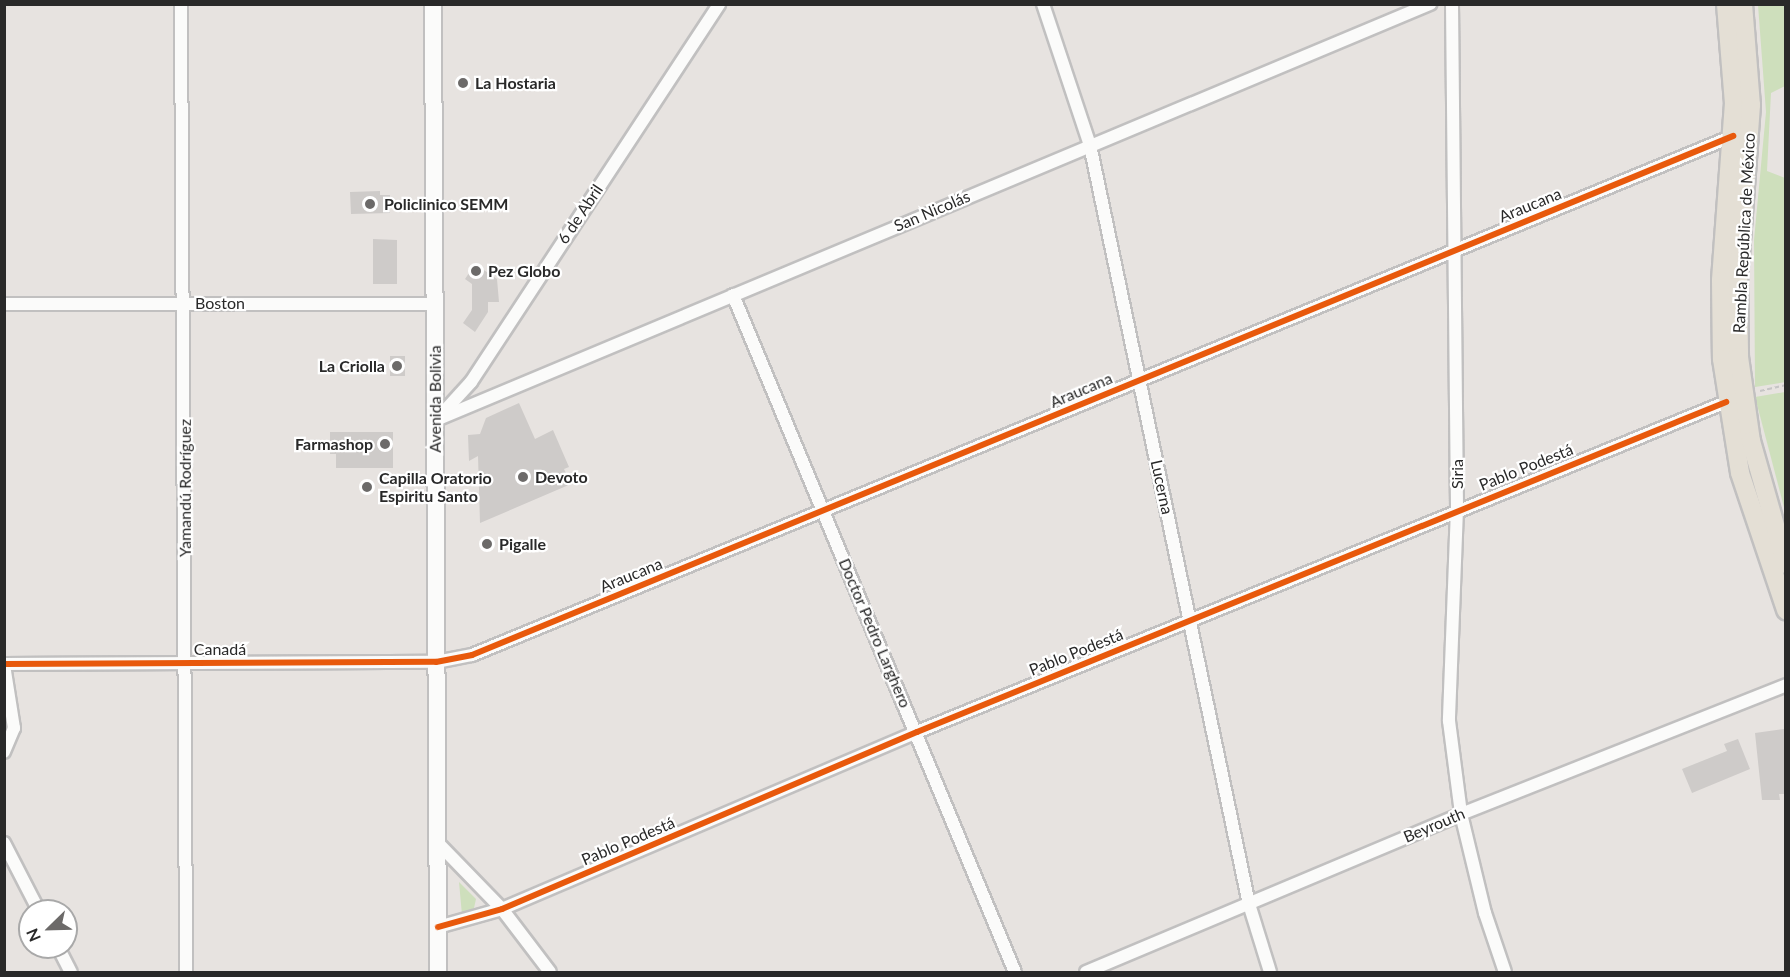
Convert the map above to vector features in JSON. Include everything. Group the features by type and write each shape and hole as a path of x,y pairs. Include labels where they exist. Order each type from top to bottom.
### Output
{"main road":[{"name":"Rambla República de México","path":"1726,4 1733,136 1721,281 1734,399 1753,521 1785,610"},
{"name":"Rambla República de México","path":"1743,4 1751,105 1734,399 1785,564"}],"street":[{"name":"Yamandú Rodríguez","path":"181,4 186,972"},
{"name":"Avenida Bolivia","path":"433,4 438,972"},
{"name":"6 de Abril","path":"436,420 471,382 719,4"},
{"name":"Lucerna","path":"1043,4 1090,145 1249,903 1270,972"},
{"name":"San Nicolás","path":"436,420 1430,4"},
{"name":"Siria","path":"1452,4 1457,249 1457,509 1449,721 1461,814 1485,913 1505,972"},
{"name":"Araucana","path":"436,662 472,655 1733,136"},
{"name":"Doctor Pedro Larghero","path":"733,295 917,732 1014,972"},
{"name":"Boston","path":"4,304 435,304"},
{"name":"Pablo Podestá","path":"438,927 502,909 917,732 1457,509 1734,399"},
{"name":"Canadá","path":"4,665 436,662"},
{"path":"4,665 14,728 4,752"},
{"name":"Beyrouth","path":"1086,972 1461,814 1785,685"},
{"path":"437,842 502,909 550,972"},
{"path":"4,843 33,899"}],"path":[{"path":"1734,399 1785,385"}],"green space":[{"path":"1758,5 1785,5 1785,86 1771,93 1767,171 1785,178 1786,382 1755,387 1754,240 1766,112"},
{"path":"1786,392 1785,511 1755,397"},
{"path":"459,882 476,899 474,908 462,915"}],"building":[{"name":"Policlinico SEMM","path":"380,191 380,195 390,195 390,213 351,214 350,192"},
{"path":"373,239 397,240 397,284 373,284"},
{"path":"475,264 497,279 499,302 488,302 488,312 475,332 463,323 472,310 472,284 465,279"},
{"name":"La Criolla","path":"390,356 405,356 405,376 390,376"},
{"name":"Devoto","path":"519,403 535,439 553,430 569,467 564,469 571,484 480,523 478,456 469,461 468,435 480,434 486,418"},
{"path":"330,432 393,432 393,468 336,468 336,454 330,454"},
{"path":"1784,729 1785,794 1779,794 1780,800 1762,800 1755,733"},
{"path":"1738,739 1750,769 1692,793 1682,769 1727,751 1724,744"}],"cycle path":[{"path":"4,664 436,662 472,655 1733,136"},
{"path":"438,927 502,909 917,732 1726,402"}],"place":[{"name":"La Hostaria","path":"463,83"},
{"name":"Policlinico SEMM","path":"370,204"},
{"name":"Pez Globo","path":"476,271"},
{"name":"La Criolla","path":"397,366"},
{"name":"Farmashop","path":"385,444"},
{"name":"Devoto","path":"523,477"},
{"name":"Capilla Oratorio Espiritu Santo","path":"367,487"},
{"name":"Pigalle","path":"487,544"}]}
